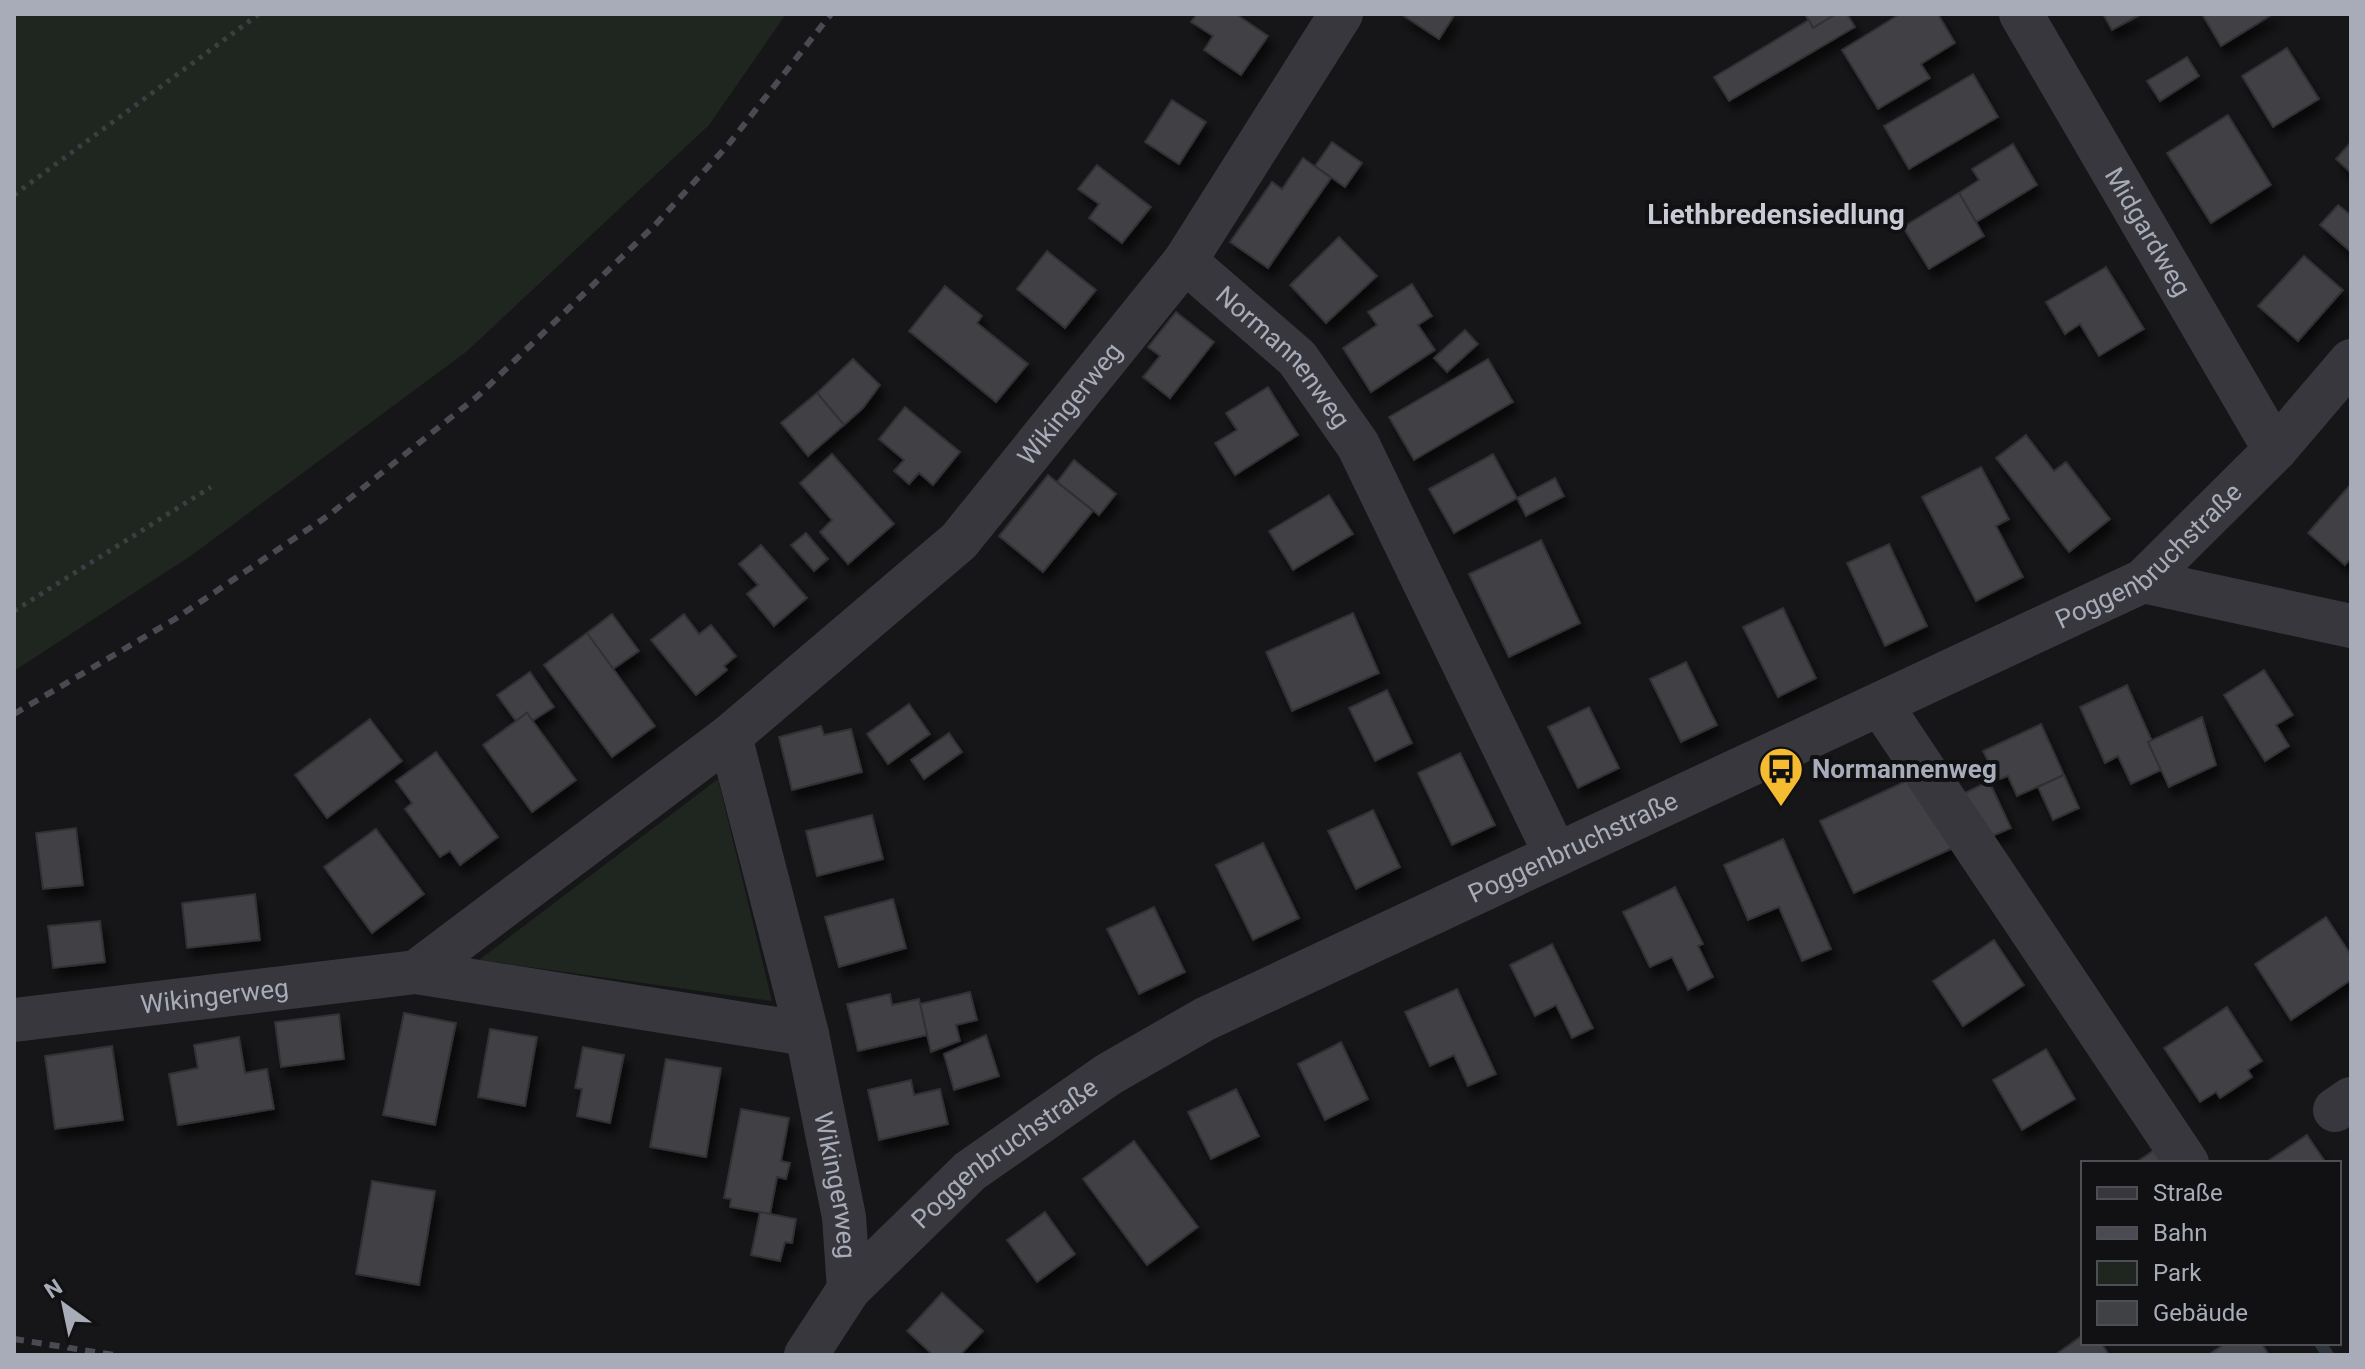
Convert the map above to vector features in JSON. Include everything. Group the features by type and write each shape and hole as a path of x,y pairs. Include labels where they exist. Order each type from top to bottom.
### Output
{"street":[{"name":"Wikingerweg","path":"416,972 730,736 959,541 1185,261 1341,14"},
{"name":"Midgardweg","path":"2021,14 2275,450"},
{"name":"Normannenweg","path":"1185,261 1297,358 1358,445 1556,855"},
{"name":"Poggenbruchstraße","path":"806,1355 849,1289 970,1171 1109,1074 1205,1019 2143,581 2275,450 2351,361"},
{"path":"2143,581 2351,626"},
{"path":"1880,704 2186,1161"},
{"name":"Wikingerweg","path":"730,736 807,1034 844,1217 849,1289"},
{"name":"Wikingerweg","path":"14,1020 416,972 807,1034"}],"path":[{"path":"14,195 259,14"},
{"path":"14,611 211,487"}],"green space":[{"path":"14,14 786,14 709,125 466,352 192,555 14,671"},
{"path":"718,779 772,1001 479,960"}],"building":[{"path":"1197,14 1236,14 1268,36 1241,75 1204,50 1213,36 1191,22"},
{"path":"1401,14 1455,14 1439,39"},
{"path":"1805,14 1836,14 1813,28"},
{"path":"1836,14 1847,14 1855,27 1729,101 1714,77 1809,20 1813,28"},
{"path":"1900,14 1938,14 1955,43 1921,64 1930,78 1878,109 1842,50"},
{"path":"2103,14 2142,14 2112,30"},
{"path":"2202,14 2273,14 2221,46"},
{"path":"2287,48 2319,99 2273,127 2242,76"},
{"path":"2187,57 2199,76 2160,101 2147,81"},
{"path":"1973,74 1998,117 1909,169 1884,126"},
{"path":"1172,100 1206,122 1179,164 1145,142"},
{"path":"2228,115 2271,185 2211,223 2167,153"},
{"path":"1332,142 1362,163 1345,187 1315,166"},
{"path":"2351,142 2351,173 2336,159"},
{"path":"2013,144 2037,185 1976,222 1959,193 1979,180 1972,169"},
{"path":"1303,158 1331,178 1268,268 1230,242 1272,182 1282,189"},
{"path":"1097,165 1151,207 1122,243 1089,218 1099,204 1078,189"},
{"path":"1959,193 1984,236 1929,269 1903,227"},
{"path":"2338,205 2351,215 2351,252 2320,225"},
{"path":"1339,237 1377,276 1326,323 1290,285"},
{"path":"1047,251 1096,290 1065,328 1017,289"},
{"path":"2304,256 2343,290 2298,341 2258,306"},
{"path":"2106,267 2144,329 2099,356 2080,324 2065,334 2046,302"},
{"path":"1412,284 1432,316 1418,325 1435,350 1371,392 1343,348 1377,325 1368,312"},
{"path":"945,286 982,316 977,323 1028,364 996,402 909,331"},
{"path":"1176,312 1214,342 1170,398 1143,377 1160,356 1148,347"},
{"path":"1465,330 1478,344 1447,372 1434,358"},
{"path":"853,359 880,385 863,408 844,425 817,393"},
{"path":"1488,359 1513,402 1414,460 1389,417"},
{"path":"1268,387 1298,435 1235,475 1215,443 1237,430 1226,413"},
{"path":"817,393 844,425 808,456 781,423"},
{"path":"905,407 960,452 933,485 919,473 909,484 894,471 904,460 879,439"},
{"path":"2026,435 2054,471 2066,462 2110,519 2069,552 1996,458"},
{"path":"832,454 894,524 848,564 820,532 832,520 800,483"},
{"path":"1493,454 1517,498 1454,533 1429,489"},
{"path":"1074,460 1116,494 1099,515 1057,482"},
{"path":"1981,467 2009,519 1996,526 2023,577 1976,601 1922,497"},
{"path":"1048,475 1093,511 1043,572 999,536"},
{"path":"1555,478 1564,496 1526,516 1517,498"},
{"path":"2351,484 2351,558 2345,565 2308,533"},
{"path":"1329,495 1353,534 1293,570 1269,531"},
{"path":"806,533 828,559 814,571 791,545"},
{"path":"1541,540 1580,623 1509,657 1469,574"},
{"path":"1889,544 1927,626 1885,646 1847,563"},
{"path":"761,545 807,598 774,626 747,594 758,585 739,564"},
{"path":"1783,608 1816,678 1778,697 1743,627"},
{"path":"1353,613 1379,673 1292,711 1266,652"},
{"path":"612,614 639,651 613,669 587,633"},
{"path":"684,614 699,634 711,625 736,656 724,666 727,670 696,695 651,640"},
{"path":"587,633 655,726 612,757 544,665"},
{"path":"1686,662 1717,725 1681,742 1650,679"},
{"path":"2264,670 2293,715 2276,725 2289,746 2265,761 2224,695"},
{"path":"530,672 554,707 532,721 527,713 516,721 497,695"},
{"path":"2127,685 2152,741 2148,742 2161,770 2131,784 2118,756 2105,763 2080,707"},
{"path":"1387,690 1412,743 1375,761 1349,708"},
{"path":"909,704 930,734 888,764 867,734"},
{"path":"1589,707 1619,768 1578,788 1548,727"},
{"path":"527,713 576,780 532,812 483,745"},
{"path":"2202,717 2216,765 2169,787 2148,742"},
{"path":"370,719 402,761 327,818 295,775"},
{"path":"2041,724 2064,775 2017,796 2008,776 1997,780 1983,751"},
{"path":"821,726 824,735 851,729 862,772 792,790 779,737"},
{"path":"949,733 962,752 924,779 911,760"},
{"path":"436,752 498,837 460,865 450,851 440,857 405,809 412,803 396,781"},
{"path":"1460,753 1495,825 1452,845 1418,773"},
{"path":"1919,775 1953,848 1854,893 1820,821"},
{"path":"2064,775 2079,808 2053,820 2038,787"},
{"path":"1989,781 2011,828 1985,839 1959,796"},
{"path":"1373,810 1400,867 1356,889 1328,831"},
{"path":"872,815 883,859 817,876 806,831"},
{"path":"76,828 83,885 43,889 36,833"},
{"path":"376,829 424,894 372,933 324,867"},
{"path":"1783,839 1831,949 1802,961 1779,907 1748,920 1724,865"},
{"path":"1263,843 1299,918 1253,940 1216,865"},
{"path":"1675,887 1703,944 1698,946 1713,977 1688,990 1672,957 1650,967 1623,912"},
{"path":"255,894 260,940 187,948 182,903"},
{"path":"893,899 906,948 839,967 825,917"},
{"path":"1154,907 1185,972 1139,994 1107,929"},
{"path":"2326,917 2351,955 2351,980 2291,1020 2255,964"},
{"path":"100,921 105,962 53,968 48,926"},
{"path":"1994,940 2024,985 1963,1026 1933,981"},
{"path":"1552,944 1593,1028 1572,1038 1556,1005 1535,1016 1510,965"},
{"path":"1457,989 1496,1074 1468,1086 1454,1055 1430,1066 1405,1012"},
{"path":"970,992 977,1020 956,1025 960,1041 931,1052 920,1004"},
{"path":"890,994 892,1005 919,999 927,1035 858,1051 847,1004"},
{"path":"2227,1007 2262,1061 2248,1070 2252,1077 2220,1098 2216,1092 2200,1102 2164,1048"},
{"path":"404,1013 456,1023 435,1125 383,1115"},
{"path":"339,1014 344,1059 281,1067 275,1022"},
{"path":"490,1029 537,1037 525,1106 478,1097"},
{"path":"986,1035 999,1076 954,1090 944,1054"},
{"path":"239,1037 245,1073 267,1069 274,1109 178,1125 169,1074 198,1068 194,1045"},
{"path":"1341,1042 1368,1099 1325,1120 1298,1064"},
{"path":"112,1046 123,1120 55,1129 45,1056"},
{"path":"583,1047 624,1055 610,1123 577,1116 582,1089 575,1088"},
{"path":"2046,1049 2075,1099 2022,1130 1993,1080"},
{"path":"666,1059 721,1068 706,1157 650,1147"},
{"path":"911,1080 914,1095 940,1089 948,1124 879,1140 868,1090"},
{"path":"1236,1089 1259,1136 1211,1159 1188,1112"},
{"path":"741,1109 789,1118 781,1161 790,1163 786,1179 777,1177 770,1214 730,1207 731,1199 724,1198"},
{"path":"2307,1135 2325,1161 2268,1161"},
{"path":"1134,1141 1198,1227 1147,1265 1083,1179"},
{"path":"2162,1145 2173,1161 2138,1161"},
{"path":"372,1181 435,1191 419,1285 356,1274"},
{"path":"760,1212 796,1219 792,1243 785,1242 780,1261 751,1255"},
{"path":"1045,1212 1075,1254 1037,1282 1007,1240"},
{"path":"942,1293 983,1331 960,1355 933,1355 907,1331"},
{"path":"2081,1336 2081,1345 2102,1345 2109,1355 2055,1355"},
{"path":"2223,1345 2262,1345 2269,1355 2208,1355"}],"waterway":[{"path":"2321,1345 2328,1355"}],"railway":[{"path":"14,714 175,619 329,515 479,395 655,225 728,145 831,14"},
{"path":"14,1339 114,1355"}],"place":[{"name":"Normannenweg","path":"1781,808"}],"district":[{"name":"Liethbredensiedlung","path":"1776,214"}]}
